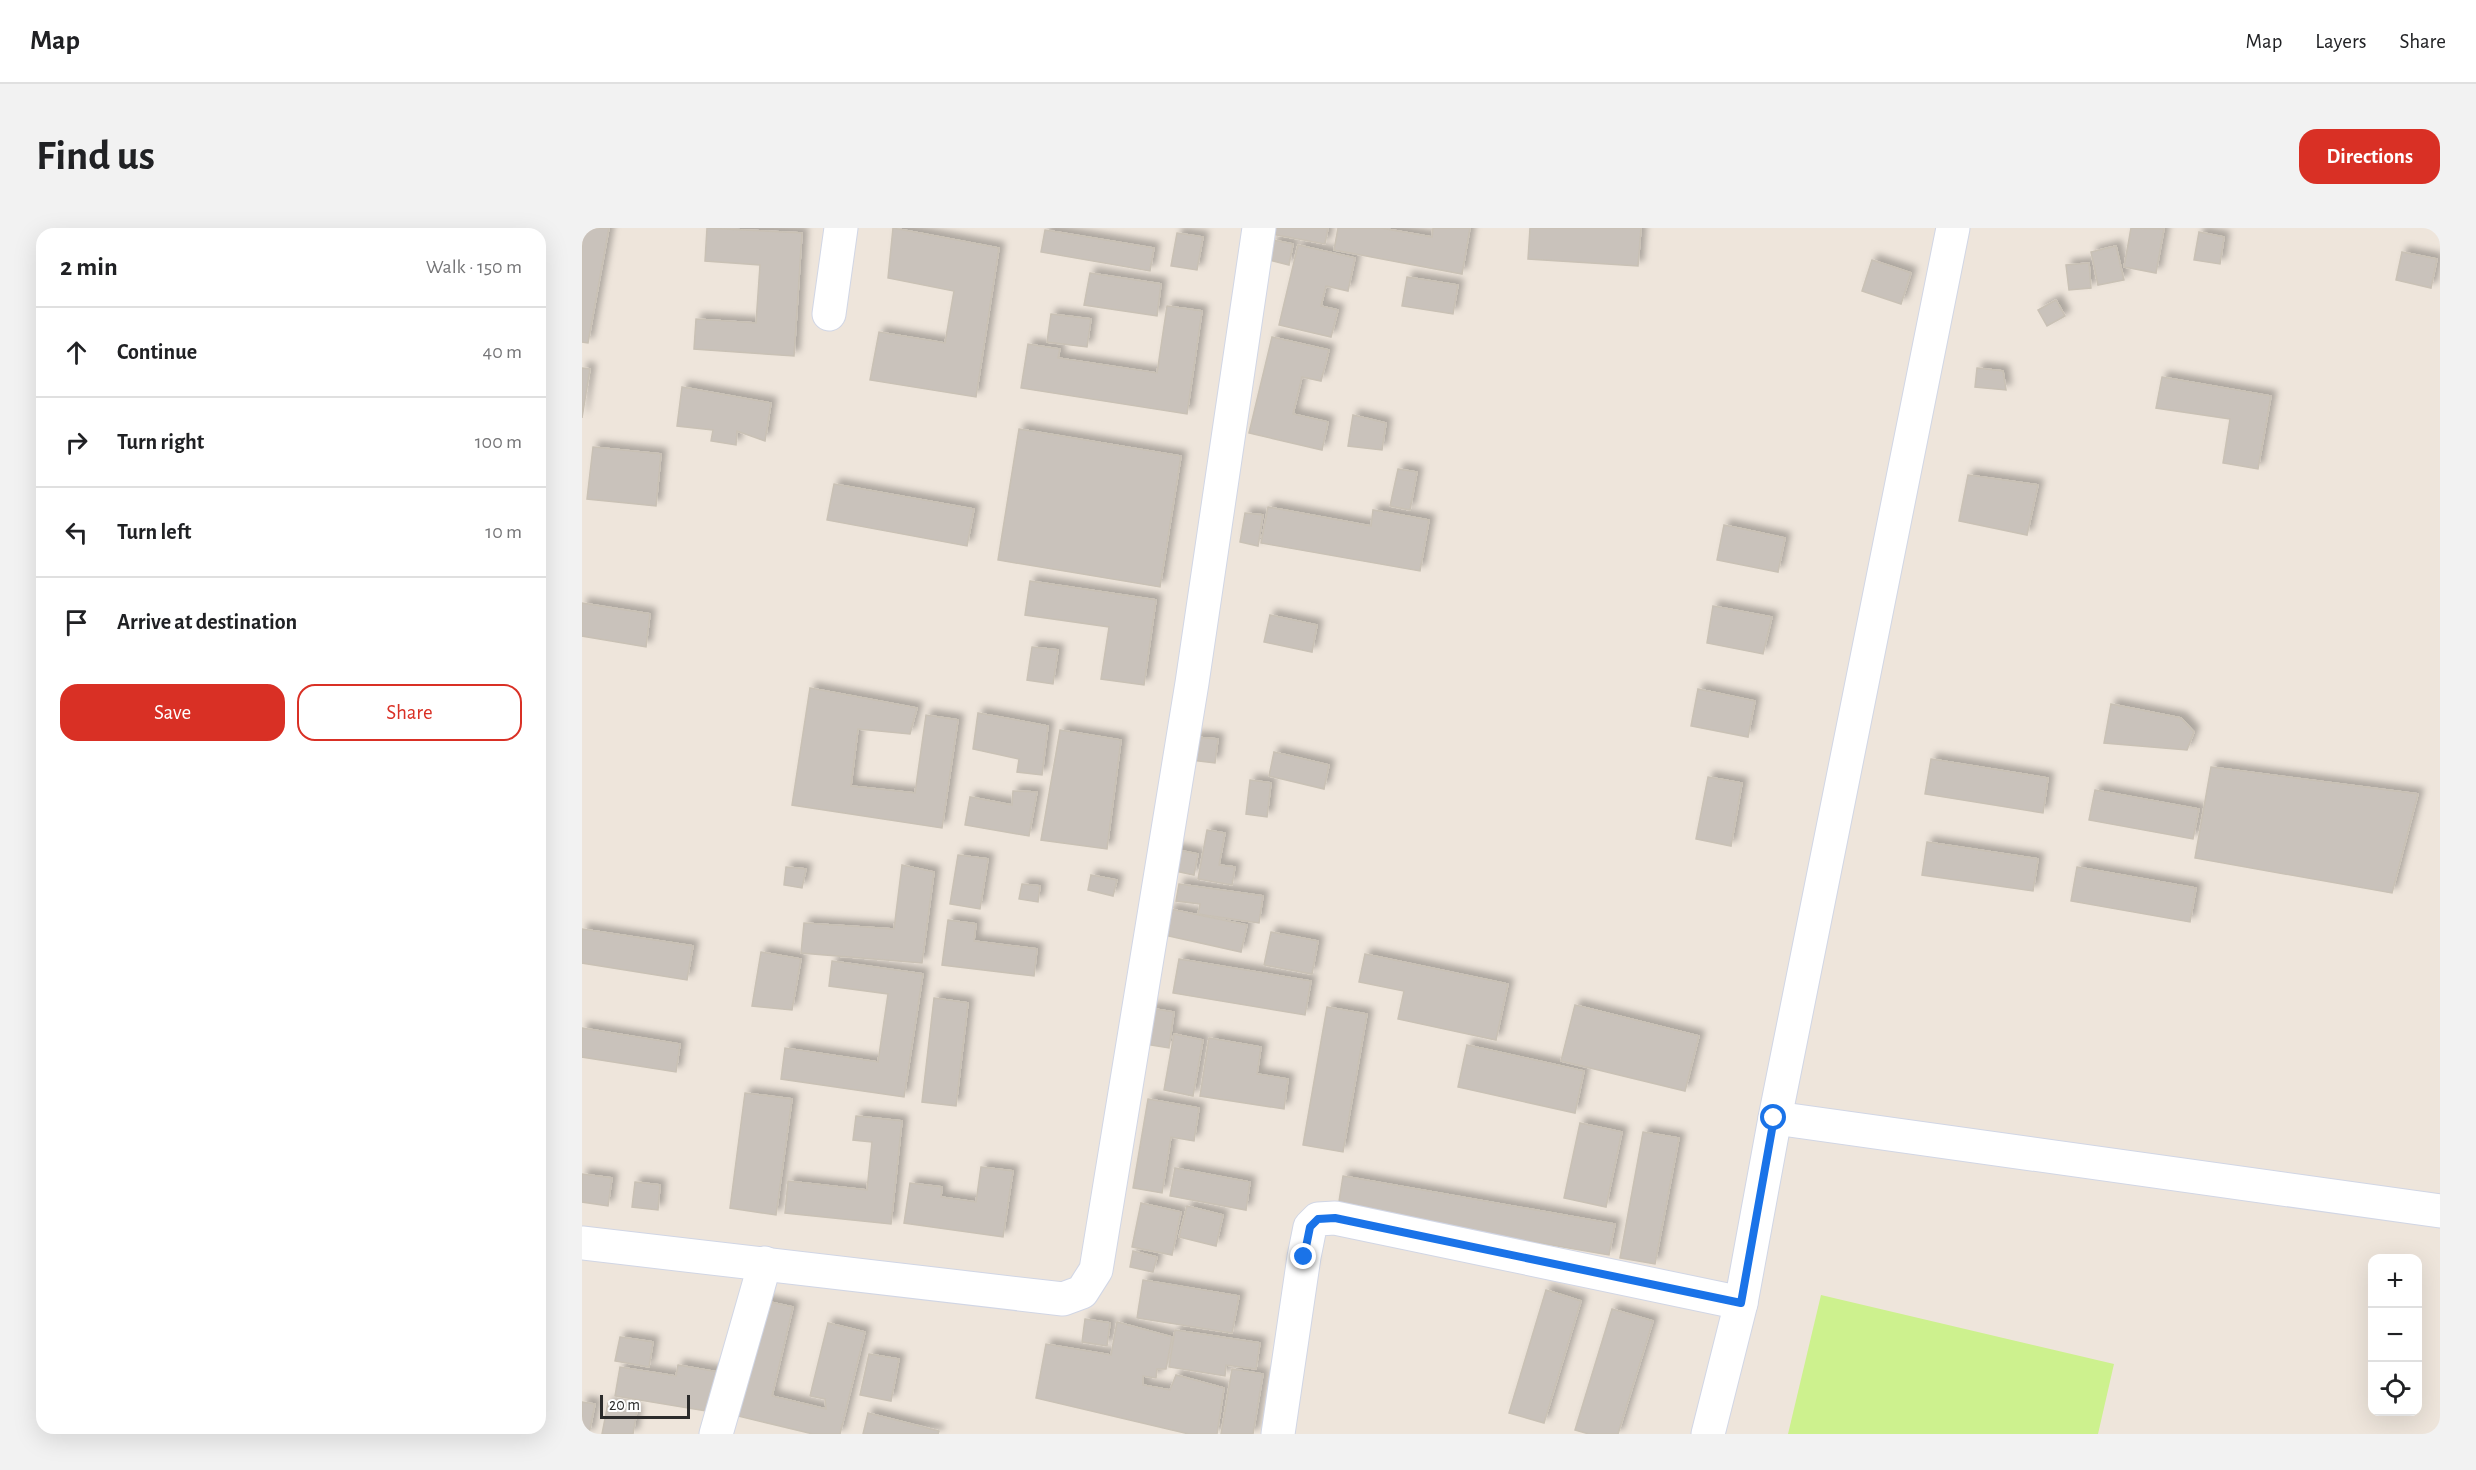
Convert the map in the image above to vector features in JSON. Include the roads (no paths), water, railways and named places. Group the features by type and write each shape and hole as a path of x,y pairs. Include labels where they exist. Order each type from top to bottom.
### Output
{"street":[{"path":"829,314 841,228"},
{"path":"582,1243 1063,1299 1082,1292 1096,1270 1192,683 1259,228"},
{"path":"1708,1434 1741,1303 1774,1118 1953,228"},
{"path":"1774,1118 2440,1211"},
{"path":"1278,1434 1304,1257 1310,1227 1318,1219 1335,1218 1741,1303"},
{"path":"716,1434 765,1263"}]}
